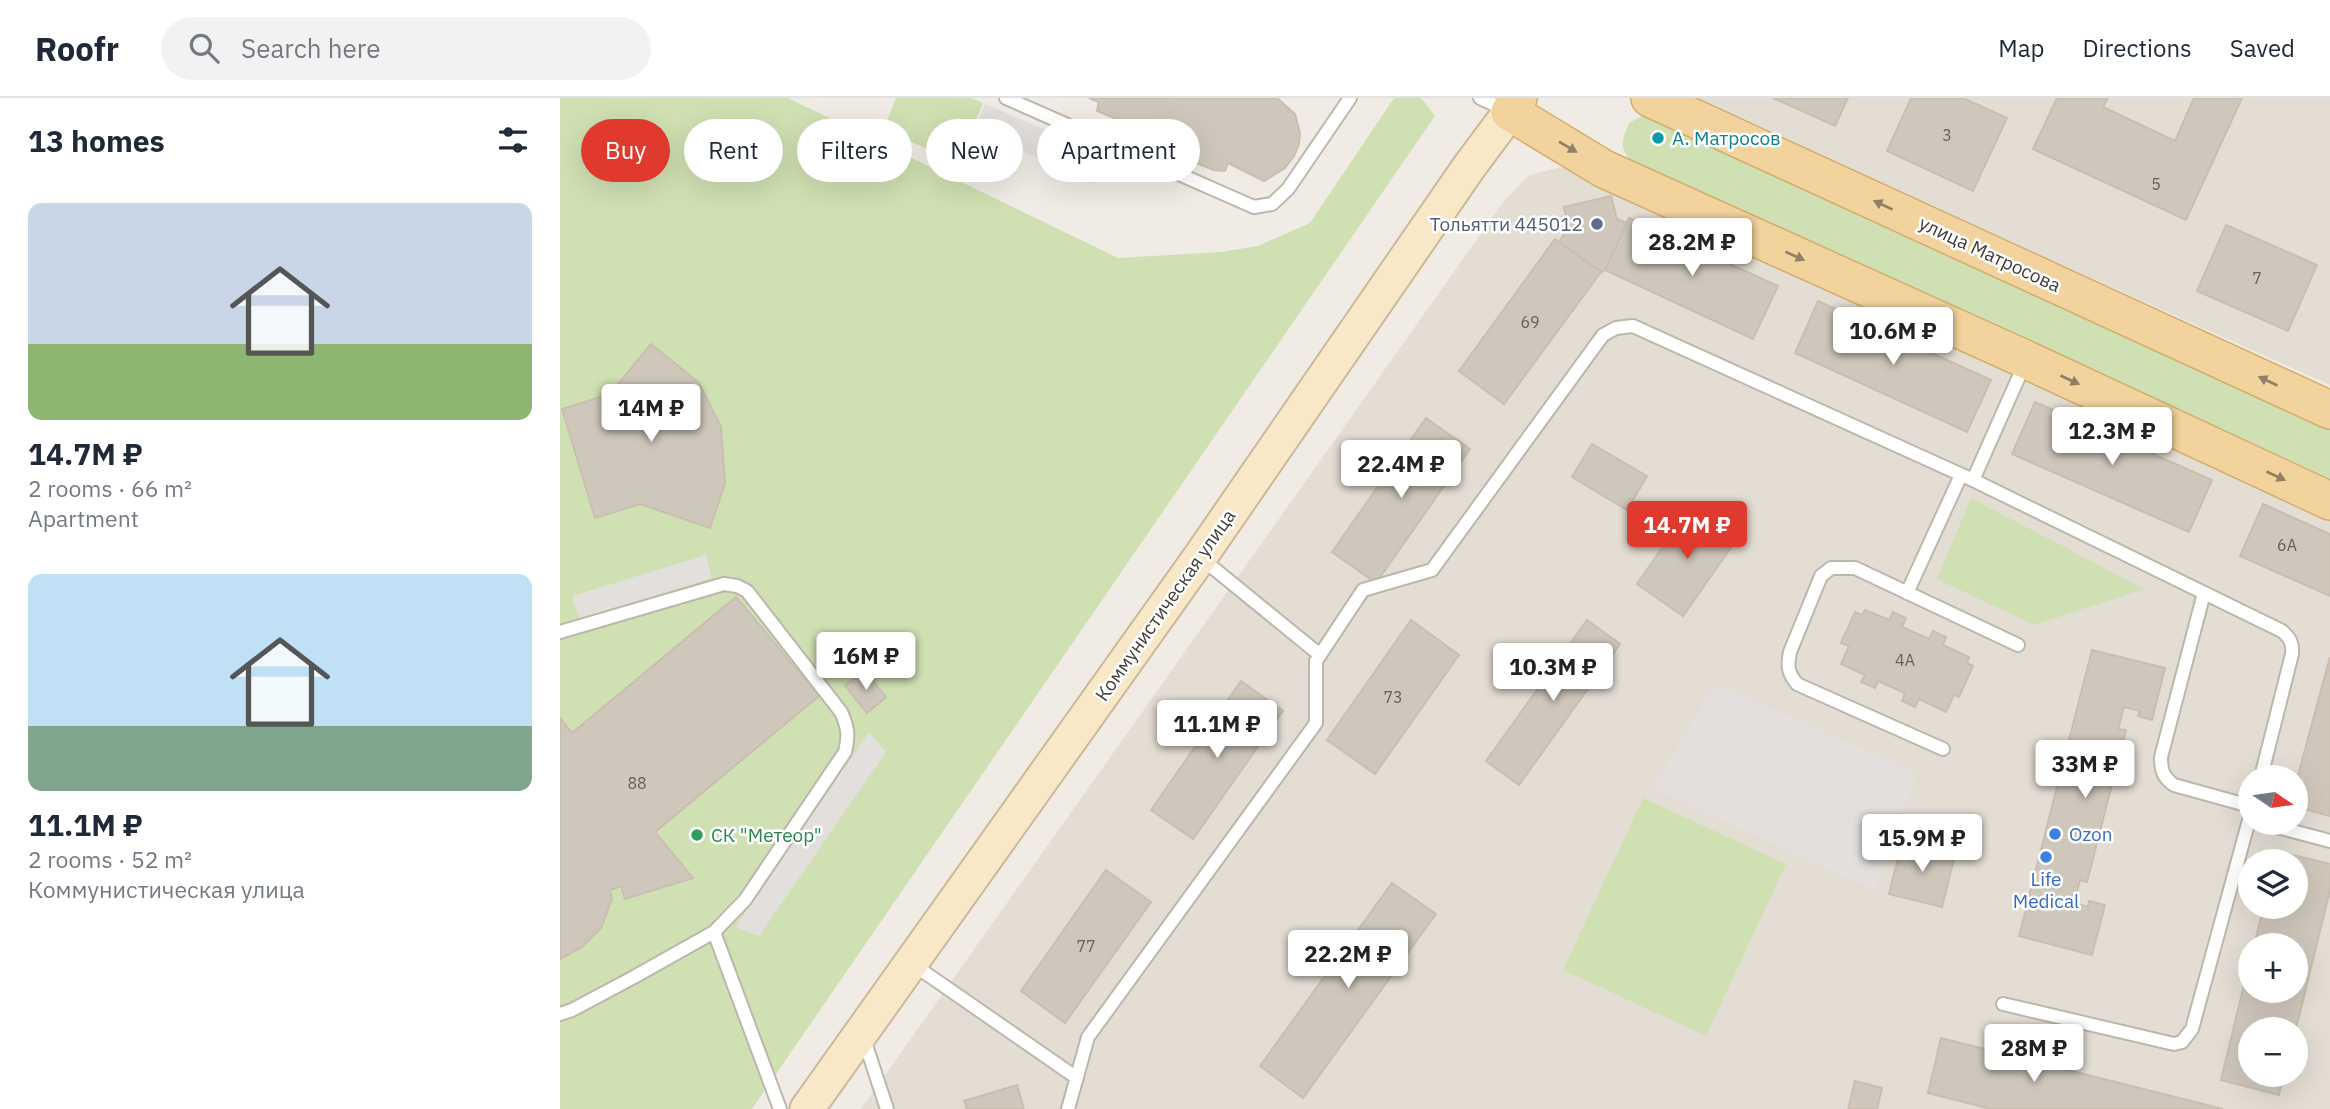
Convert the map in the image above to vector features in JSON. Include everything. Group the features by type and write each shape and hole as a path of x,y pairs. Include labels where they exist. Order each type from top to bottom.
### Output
{"main road":[{"name":"улица Матросова","path":"1650,98 2330,410"},
{"path":"1502,103 1604,169 2027,360 2330,502"},
{"name":"Коммунистическая улица","path":"807,1109 1200,557 1469,167 1502,103"}],"lane":[{"path":"1006,98 1254,207 1272,204 1288,189 1350,98"},
{"path":"1068,1109 1088,1037 1316,723 1316,661 1363,590 1432,570 1603,335 1616,328 1633,327 1651,333 1967,478 2282,631 2293,645 2263,765"},
{"path":"1907,593 2027,360"},
{"path":"1200,557 1320,655"},
{"path":"1943,749 1797,684 1789,675 1790,652 1821,576 1831,568 1854,568 2018,645"},
{"path":"560,632 724,584 737,586 747,591 841,712 849,738 845,751 745,900 714,932 634,977 560,1014"},
{"path":"2204,593 2161,757 2161,769 2165,778 2174,785 2238,803"},
{"path":"2003,1004 2174,1044 2182,1042 2192,1029 2248,835"},
{"path":"2308,835 2330,841"},
{"path":"714,932 780,1109"},
{"path":"910,962 1077,1077"},
{"path":"862,1032 887,1109"}],"shaded area":[{"path":"1689,98 2330,98 2330,385"},
{"path":"985,104 1020,119 979,119"},
{"path":"1023,120 1037,126 1037,158 1023,152"},
{"path":"1566,166 2330,515 2330,1109 861,1109 1504,201 1529,175"},
{"path":"706,555 712,578 579,619 572,596"},
{"path":"1715,683 1918,773 1874,890 1652,788"},
{"path":"869,732 886,752 759,936 735,927"}],"green space":[{"path":"560,98 788,98 831,119 797,119 797,182 912,182 912,158 926,165 926,182 961,182 1118,258 1221,252 1258,246 1310,223 1394,98 1421,98 1435,116 752,1109 560,1109"},
{"path":"896,98 971,98 983,103 976,119 926,119 926,148 912,142 912,119 887,119"},
{"path":"1648,113 2330,426 2330,485 1630,160 1623,146 1625,133 1629,123"},
{"path":"1971,498 2144,589 2034,625 1937,579"},
{"path":"1643,798 1786,864 1706,1036 1563,970"}],"building":[{"path":"1089,98 1277,98 1295,114 1300,133 1299,144 1285,168 1264,181 1228,163 1225,171 1200,164 1200,119 1117,119 1097,111 1099,102"},
{"path":"1773,98 1848,98 1835,126"},
{"path":"1911,98 1963,98 2007,118 1973,191 1887,151"},
{"path":"2057,98 2108,98 2103,107 2175,141 2194,98 2242,98 2186,220 2033,149"},
{"path":"1611,196 1617,219 1627,223 1605,270 1601,272 1559,242 1568,228 1564,207"},
{"path":"1629,218 1778,286 1753,339 1605,270"},
{"path":"2226,225 2317,265 2288,331 2197,291"},
{"path":"1555,239 1601,272 1504,404 1459,371"},
{"path":"1818,301 1991,380 1967,432 1795,353"},
{"path":"651,344 699,383 721,427 725,483 710,528 640,504 595,518 562,409 610,394"},
{"path":"2035,402 2212,480 2189,532 2012,454"},
{"path":"1426,418 1470,449 1376,583 1332,552"},
{"path":"1592,444 1647,476 1627,510 1572,477"},
{"path":"2263,504 2330,534 2330,596 2240,556"},
{"path":"1691,506 1737,539 1683,616 1637,584"},
{"path":"736,597 819,696 655,832 693,878 625,899 621,886 610,890 612,899 601,928 582,947 560,959 560,718 572,733"},
{"path":"1865,610 1889,620 1893,612 1906,618 1902,627 1929,639 1933,631 1946,637 1943,645 1969,657 1967,663 1973,666 1959,697 1954,695 1946,712 1919,699 1915,707 1902,701 1905,693 1878,681 1875,688 1861,682 1865,675 1841,664 1849,646 1841,643 1855,612 1862,615"},
{"path":"1411,620 1459,655 1375,774 1327,740"},
{"path":"1587,620 1620,644 1519,785 1486,761"},
{"path":"2092,650 2165,668 2152,720 2138,716 2140,711 2124,707 2118,729 2126,730 2087,882 2080,880 2074,903 2088,907 2089,901 2105,905 2092,955 2019,936"},
{"path":"2330,657 2330,816 2308,810 2308,765 2301,765"},
{"path":"864,670 886,697 867,713 845,686"},
{"path":"1241,681 1283,711 1193,839 1151,810"},
{"path":"1902,842 1955,855 1942,907 1889,894"},
{"path":"2308,859 2330,864 2330,890 2308,980 2308,933 2257,933 2261,919 2308,919"},
{"path":"1106,870 1151,902 1065,1023 1021,991"},
{"path":"1392,883 1436,914 1303,1098 1260,1066"},
{"path":"2240,1003 2302,1003 2299,1017 2238,1017 2238,1084 2221,1080"},
{"path":"1941,1038 2223,1109 1991,1109 1928,1093"},
{"path":"1855,1081 1882,1088 1877,1109 1848,1109"},
{"path":"1017,1085 1024,1109 967,1109 964,1101"},
{"path":"2248,1087 2281,1087 2279,1095"}],"place":[{"name":"А. Матросов","path":"1658,138"},
{"name":"Тольятти 445012","path":"1597,224"},
{"name":"Ozon","path":"2055,834"},
{"name":"СК \"Метеор\"","path":"697,835"},
{"name":"Life Medical","path":"2046,857"}]}
